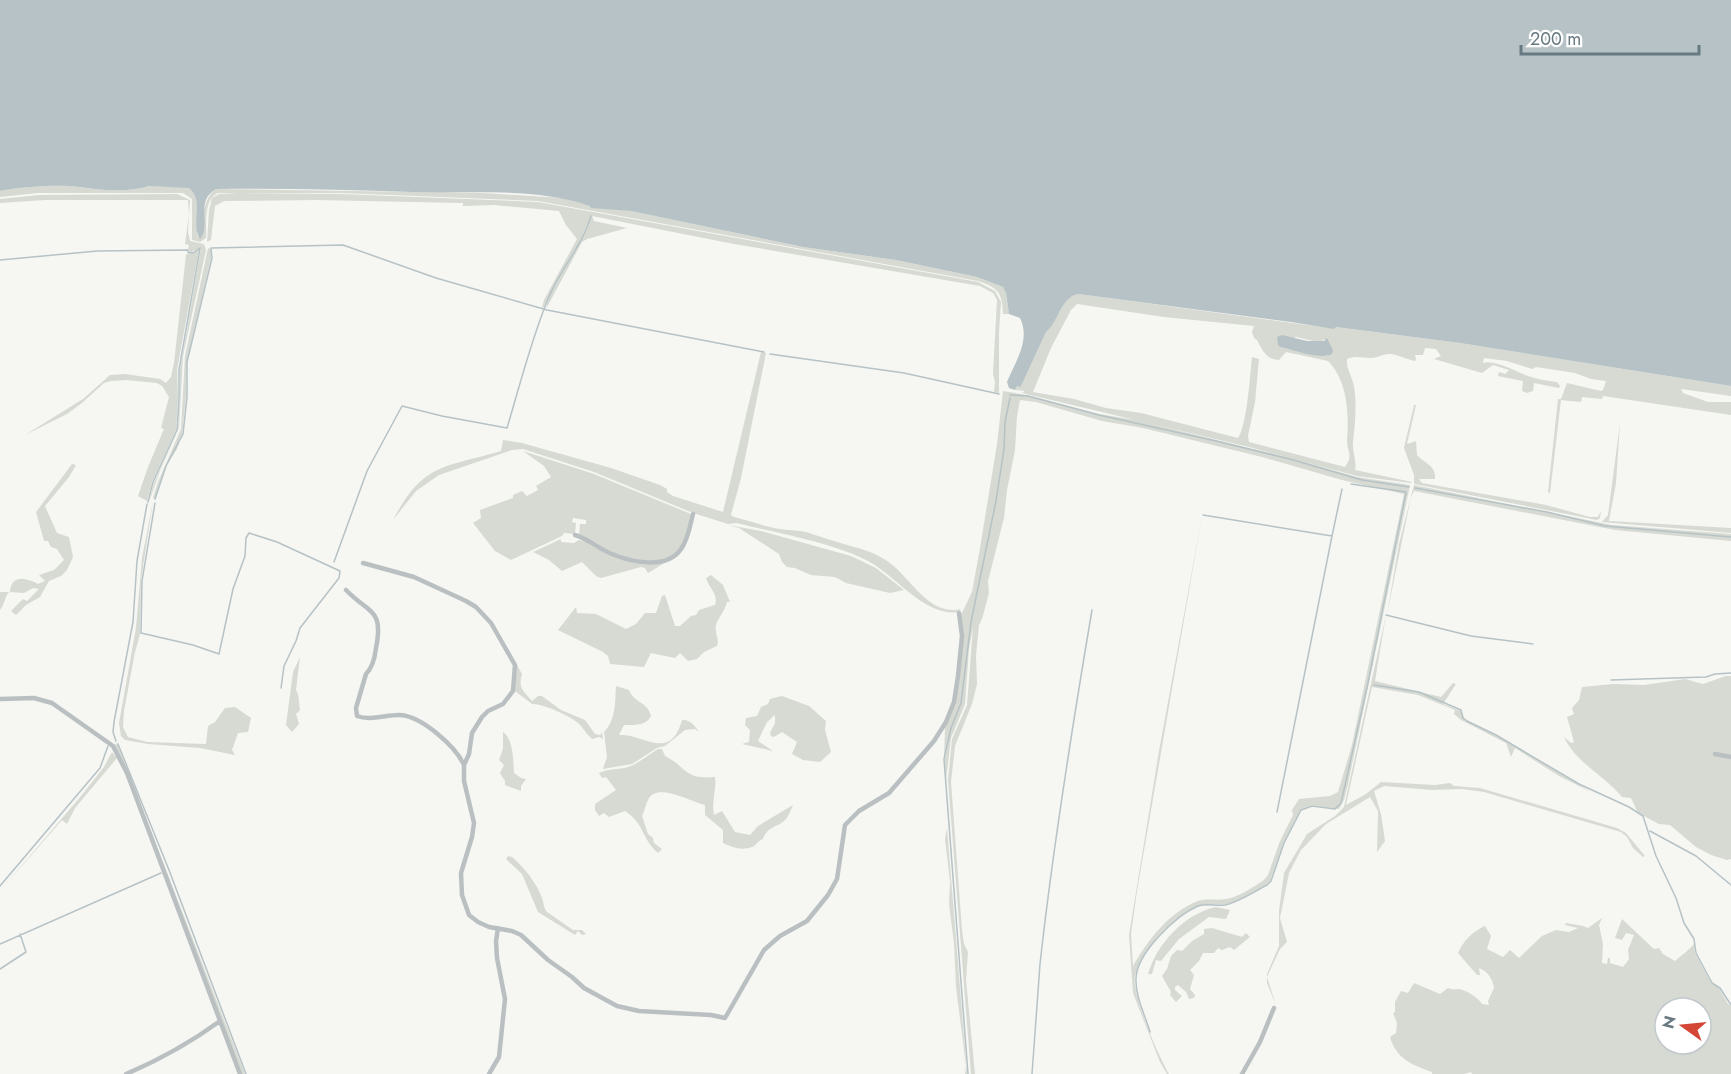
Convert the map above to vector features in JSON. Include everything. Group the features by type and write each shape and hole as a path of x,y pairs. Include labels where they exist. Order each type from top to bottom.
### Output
{"street":[{"path":"574,536 588,539 620,556 639,561 660,562 680,552 693,514"},
{"path":"363,563 414,577 476,607 491,623 515,665 513,691 503,704 488,711 482,717 472,733 469,754 464,765 464,781 474,823 461,873 462,895 469,915 478,922 521,935 548,960 598,998 617,1006 639,1011 725,1018 764,950 780,936 807,921 828,895 837,879 845,825 859,811 889,793 934,741 946,722 954,702 959,669 962,636 959,613"},
{"path":"346,590 368,607 379,625 376,652 366,674 356,708 357,716 375,718 402,715 411,717 438,734 460,757 464,765"},
{"path":"0,699 40,698 52,703 113,746 127,773 240,1074"},
{"path":"1715,754 1731,757"},
{"path":"489,1074 499,1056 505,999 496,958 498,928"},
{"path":"1242,1074 1260,1042 1274,1008"},
{"path":"126,1074 161,1058 220,1022"}],"shaded area":[{"path":"0,0 1731,0 1731,386 1460,343 1336,327 1334,329 1078,294 1072,296 1063,305 1046,332 1023,382 1015,390 1009,388 1007,382 1021,351 1024,334 1020,318 1009,314 1003,287 977,277 896,260 803,247 631,211 591,208 569,200 547,196 503,193 216,189 209,194 206,200 203,234 200,239 196,227 196,199 189,188 149,186 133,190 114,190 51,186 0,191"},
{"path":"71,186 124,190 149,186 189,187 196,198 198,238 205,205 211,193 216,189 484,193 563,198 598,207 631,211 803,247 896,260 977,277 1003,287 1009,314 1003,314 1002,301 998,292 991,286 978,281 538,201 340,193 218,193 210,201 206,219 206,238 200,242 192,240 192,199 183,193 38,193 0,197 0,191 28,187"},
{"path":"177,194 190,200 188,232 190,241 204,244 206,250 183,356 179,428 149,502 154,483 178,430 180,370 201,248 191,252 188,249 189,245 185,244 189,214 188,200 45,200 0,203 0,199 39,195"},
{"path":"219,194 340,194 538,202 978,282 995,291 1001,302 999,393 994,392 993,374 997,300 993,293 980,286 734,244 592,216 594,221 627,228 582,242 546,309 548,298 542,308 544,300 577,239 559,211 494,205 463,206 463,203 224,201 215,206 211,240 207,242 212,198","holes":["591,216 588,227 577,246"]},
{"path":"208,248 211,249 211,258 187,362 182,434 177,449 166,466 155,499 153,498 158,482 181,429 185,356"},
{"path":"199,249 177,370 176,430 152,482 147,501 138,496 164,429 161,428 169,397 162,386 157,383 126,380 104,383 67,414 25,435 83,399 110,375 125,374 160,379 166,383 171,377 174,363 186,255"},
{"path":"1078,294 1460,343 1731,386 1731,396 1681,389 1683,393 1708,402 1731,402 1731,415 1603,396 1602,399 1582,397 1581,402 1561,400 1550,493 1548,492 1558,399 1561,399 1567,383 1601,391 1606,381 1591,379 1575,373 1536,367 1532,369 1507,361 1484,358 1483,363 1499,364 1531,377 1557,382 1560,386 1559,388 1534,383 1533,391 1527,393 1522,391 1523,381 1498,376 1499,372 1505,374 1509,370 1493,365 1482,373 1434,359 1441,356 1436,349 1425,348 1423,355 1415,355 1415,361 1391,354 1373,358 1351,358 1347,359 1347,363 1355,393 1353,445 1355,470 1412,482 1357,476 1015,390 1023,382 1046,332 1063,305 1072,296","holes":["1077,304 1164,317 1254,326 1252,332 1254,338 1265,354 1271,358 1279,360 1286,352 1328,361 1340,378 1346,399 1347,444 1350,456 1348,463 1345,467 1249,442 1259,359 1252,357 1246,412 1238,438 1141,413 1033,392 1051,348 1071,310","1296,337 1318,342 1327,339 1328,356 1280,347"]},
{"path":"1282,335 1307,341 1324,341 1327,338 1333,350 1332,354 1321,356 1280,347 1277,337"},
{"path":"761,352 766,353 741,478 731,515 774,528 806,532 873,553 893,566 929,601 949,610 961,609 958,612 946,612 922,602 878,567 838,548 736,523 728,524 693,513 594,472 523,449 512,450 439,475 416,491 393,520 404,501 426,477 450,465 501,451 503,440 522,443 611,468 660,485 673,496 723,512"},
{"path":"1003,391 1099,414 1136,420 1357,477 1410,485 1348,784 1339,809 1312,805 1301,809 1267,884 1231,903 1201,905 1178,917 1159,934 1138,965 1135,976 1137,997 1169,1074 1160,1062 1133,993 1129,935 1159,751 1202,516 1137,891 1131,934 1133,966 1145,946 1160,928 1187,906 1198,901 1231,898 1264,880 1293,815 1292,810 1299,799 1330,796 1338,792 1352,745 1404,494 1342,480 1262,457 1020,400 1004,518 988,581 989,593 979,625 976,656 977,684 972,704 955,746 951,782 962,930 968,952 966,980 975,1074 971,1074 948,780 952,739 967,705 973,627 965,704 951,738 946,780 968,1074 946,790 945,759 951,729 944,759 945,728 960,676 961,615 972,592 997,444"},
{"path":"1414,405 1416,405 1407,444 1416,441 1417,455 1432,468 1435,474 1435,479 1419,479 1422,483 1546,505 1590,517 1598,517 1601,511 1600,518 1597,520 1414,484 1414,475 1404,448"},
{"path":"1620,423 1616,483 1609,521 1731,528 1731,533 1602,522 1608,515"},
{"path":"523,451 594,474 691,514 682,546 668,558 649,561 629,558 579,535 580,524 586,524 586,520 573,518 572,522 576,523 575,534 564,533 511,560 495,551 473,523 481,518 480,510 513,498 513,495 522,491 527,496 538,490 536,486 551,477 544,466"},
{"path":"72,464 76,465 45,506 57,533 69,537 73,557 67,570 61,576 49,581 40,597 26,605 16,615 11,611 23,599 27,601 39,589 33,588 24,593 9,592 16,580 24,579 38,584 45,581 39,575 54,570 64,560 57,549 51,547 48,541 44,541 36,512"},
{"path":"1414,485 1612,525 1731,534 1731,541 1615,530 1414,491 1387,614 1399,544"},
{"path":"153,501 141,580 140,634 124,711 123,727 128,737 147,742 206,744 208,726 215,722 225,708 235,707 251,718 248,732 238,733 232,750 235,755 200,748 148,744 125,740 121,736 119,723 136,628 142,558"},
{"path":"728,525 761,531 851,556 876,568 904,590 890,593 846,583 835,577 811,575 787,567 779,554 739,528"},
{"path":"561,539 561,542 574,543 579,540 586,542 637,562 671,559 648,573 645,568 641,567 601,578 582,562 562,571 549,560 533,552"},
{"path":"711,575 723,585 730,602 727,602 716,625 717,646 704,652 697,659 688,661 680,653 675,658 651,653 644,667 610,664 608,656 603,652 558,630 576,607 577,613 596,614 626,629 636,624 645,613 656,613 662,596 665,595 675,626 680,626 691,616 696,615 699,610 715,605 715,595 706,578"},
{"path":"0,592 9,592 3,606 0,610"},
{"path":"1386,615 1375,681 1441,697 1453,683 1456,684 1443,704 1461,711 1465,720 1508,742 1591,792 1559,776 1515,748 1511,757 1506,743 1461,720 1454,714 1455,710 1418,695 1372,687 1346,805 1381,782 1435,785 1450,783 1454,786 1480,788 1617,828 1626,833 1645,856 1643,857 1633,848 1621,832 1484,792 1384,786 1374,791 1381,814 1385,841 1377,852 1378,811 1370,797 1326,824 1301,850 1289,873 1280,918 1287,942 1280,949 1267,977 1279,946 1279,911 1284,873 1307,834 1335,816 1344,807"},
{"path":"300,657 296,690 300,710 296,714 299,724 292,732 286,725 293,672"},
{"path":"517,665 522,674 522,689 532,701 542,696 561,710 585,720 595,734 600,735 602,732 603,739 599,737 592,739 571,718 550,708 532,704 515,691"},
{"path":"1731,676 1731,859 1727,860 1696,847 1670,825 1659,824 1638,813 1631,798 1622,797 1583,762 1564,737 1571,743 1574,742 1567,717 1574,714 1572,708 1579,700 1582,687 1613,684 1644,685 1685,679 1703,684"},
{"path":"616,686 629,690 634,698 647,708 651,716 643,723 624,725 619,735 663,743 677,733 682,720 690,722 699,732 695,729 685,730 665,746 657,748 632,764 603,769 607,757 604,732 613,716"},
{"path":"782,696 809,706 826,721 825,730 831,752 820,762 803,760 792,754 797,742 782,732 774,737 771,736 775,715 767,722 758,741 773,751 742,744 749,742 750,730 745,725 746,718 757,716 761,707 768,704 770,699"},
{"path":"503,732 511,745 514,773 526,779 521,786 521,791 505,785 500,773 504,765 499,760 503,749"},
{"path":"117,743 245,1074 241,1074 115,745"},
{"path":"658,749 662,749 665,756 691,775 715,777 714,815 722,811 735,832 750,835 758,826 793,805 790,812 786,819 770,829 754,846 740,849 723,843 723,830 705,815 705,805 660,792 649,798 642,816 648,834 662,849 658,853 648,842 640,826 625,811 609,817 604,813 599,816 595,810 595,804 616,790 606,777 602,778 599,773 632,766"},
{"path":"112,752 117,758 75,808 67,824 62,820 1,890 81,796 104,767"},
{"path":"947,828 967,1074 965,1074 949,904 950,881 945,839"},
{"path":"508,856 525,870 533,881 547,912 573,930 582,930 586,934 582,935 578,931 575,935 538,912 522,874 506,859"},
{"path":"1216,907 1230,910 1226,919 1209,917 1179,939 1161,961 1156,960 1152,974 1148,974 1158,952 1173,932 1193,916"},
{"path":"1602,918 1599,925 1603,944 1602,963 1607,964 1610,958 1610,963 1623,967 1629,959 1628,950 1634,935 1626,933 1622,940 1615,938 1622,919 1654,949 1659,948 1663,954 1675,961 1694,944 1695,953 1711,983 1719,988 1731,1006 1731,1074 1472,1074 1471,1072 1432,1074 1406,1060 1396,1051 1390,1037 1396,1033 1397,1023 1393,1013 1395,1002 1401,991 1408,993 1414,983 1440,994 1448,988 1459,989 1469,993 1482,1004 1489,1005 1488,1001 1494,988 1491,979 1485,971 1479,968 1480,975 1477,975 1458,953 1466,940 1476,931 1485,926 1491,936 1487,949 1503,957 1510,950 1519,958 1542,936 1556,930 1569,932 1578,928 1565,925 1566,923 1588,928"},
{"path":"1212,928 1242,937 1246,933 1250,937 1234,950 1230,947 1222,950 1218,948 1214,953 1203,953 1190,970 1194,975 1190,989 1195,995 1194,998 1189,999 1186,992 1178,985 1175,990 1182,996 1176,1002 1170,995 1171,992 1162,976 1171,956 1177,950 1182,951 1204,934 1204,929"},
{"path":"1267,977 1276,1005 1267,983"}],"waterway":[{"path":"334,562 367,471 402,406 507,428 531,346 548,299 582,238 591,216"},
{"path":"155,499 166,466 183,434 187,397 187,362 212,258 211,248 343,245 436,278 547,310 764,352"},
{"path":"0,260 97,251 188,250 193,253 200,248"},
{"path":"148,502 153,482 177,430 179,370 200,248"},
{"path":"770,354 904,373 999,394"},
{"path":"1010,395 1028,396 1099,415 1216,441 1362,480 1409,487"},
{"path":"968,1074 944,759 951,728 961,703 971,622 996,501 1010,398"},
{"path":"1150,1032 1139,999 1136,978 1143,958 1159,936 1179,918 1198,906 1230,904 1267,885 1271,881 1284,843 1301,810 1312,806 1335,809 1341,803 1368,683 1406,492 1351,484"},
{"path":"1415,488 1547,512 1605,526 1731,537"},
{"path":"1203,515 1332,536 1342,489"},
{"path":"155,503 142,581 141,633 193,645 219,654 233,589 245,556 246,538 249,533 277,542 340,571 339,578 300,628 284,666 281,688"},
{"path":"116,741 113,732 114,722 133,622 137,561 147,504"},
{"path":"1277,812 1332,536"},
{"path":"1032,1074 1040,964 1051,876 1092,610"},
{"path":"1386,615 1471,636 1533,644"},
{"path":"1611,680 1706,677 1731,673"},
{"path":"1374,685 1419,692 1461,710 1463,718 1467,721 1496,735 1579,784 1643,816 1656,856 1676,898 1684,923 1694,939 1696,953 1712,983 1720,988 1731,1005"},
{"path":"118,744 169,870 246,1074"},
{"path":"0,886 100,768 108,746"},
{"path":"1650,831 1696,856 1731,885"},
{"path":"0,944 161,873"},
{"path":"0,969 26,952 20,934"}]}
